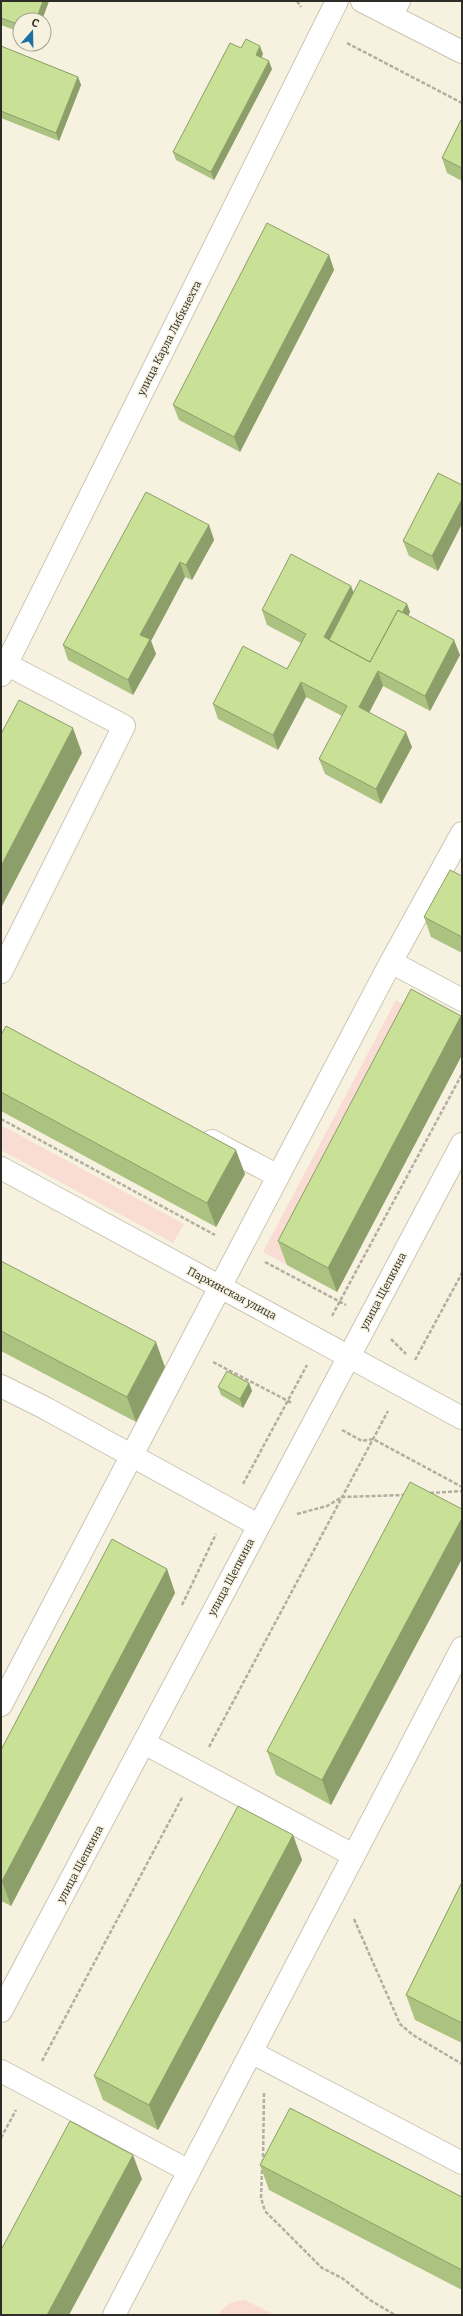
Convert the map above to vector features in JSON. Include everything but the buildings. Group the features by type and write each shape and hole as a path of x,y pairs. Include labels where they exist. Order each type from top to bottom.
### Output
{"street":[{"name":"улица Карла Либкнехта","path":"4,669 336,1"},
{"path":"362,1 395,8 462,52"},
{"path":"1,972 124,726 4,669"},
{"path":"1,1704 189,1350 220,1286 391,962 462,833"},
{"path":"391,962 462,1000"},
{"path":"195,1132 278,1176"},
{"name":"улица Щепкина","path":"1,2011 317,1414 462,1144"},
{"name":"Пархинская улица","path":"1,1168 462,1418"},
{"path":"1,1386 133,1455 258,1525"},
{"path":"114,2315 462,1648"},
{"path":"144,1743 353,1855"},
{"path":"251,2052 462,2163"},
{"path":"1,2071 189,2171"}],"path":[{"path":"322,30 462,103"},
{"path":"1,1119 369,1317"},
{"path":"1,2138 462,1273"},
{"path":"189,1350 287,1401 317,1414 355,1438 362,1441 373,1438 462,1487"},
{"path":"428,1493 462,1491"},
{"path":"258,1525 327,1506 342,1497 412,1494"},
{"path":"351,1912 400,2024 413,2035 462,2064"},
{"path":"251,2052 264,2075 261,2198 265,2211 322,2268 342,2278 370,2300 394,2315"}],"shaded area":[{"path":"396,1000 420,1013 287,1265 263,1252"},
{"path":"1,1125 184,1224 173,1243 1,1150"},
{"path":"245,2300 275,2315 218,2315 223,2308 229,2304 236,2301"}]}
